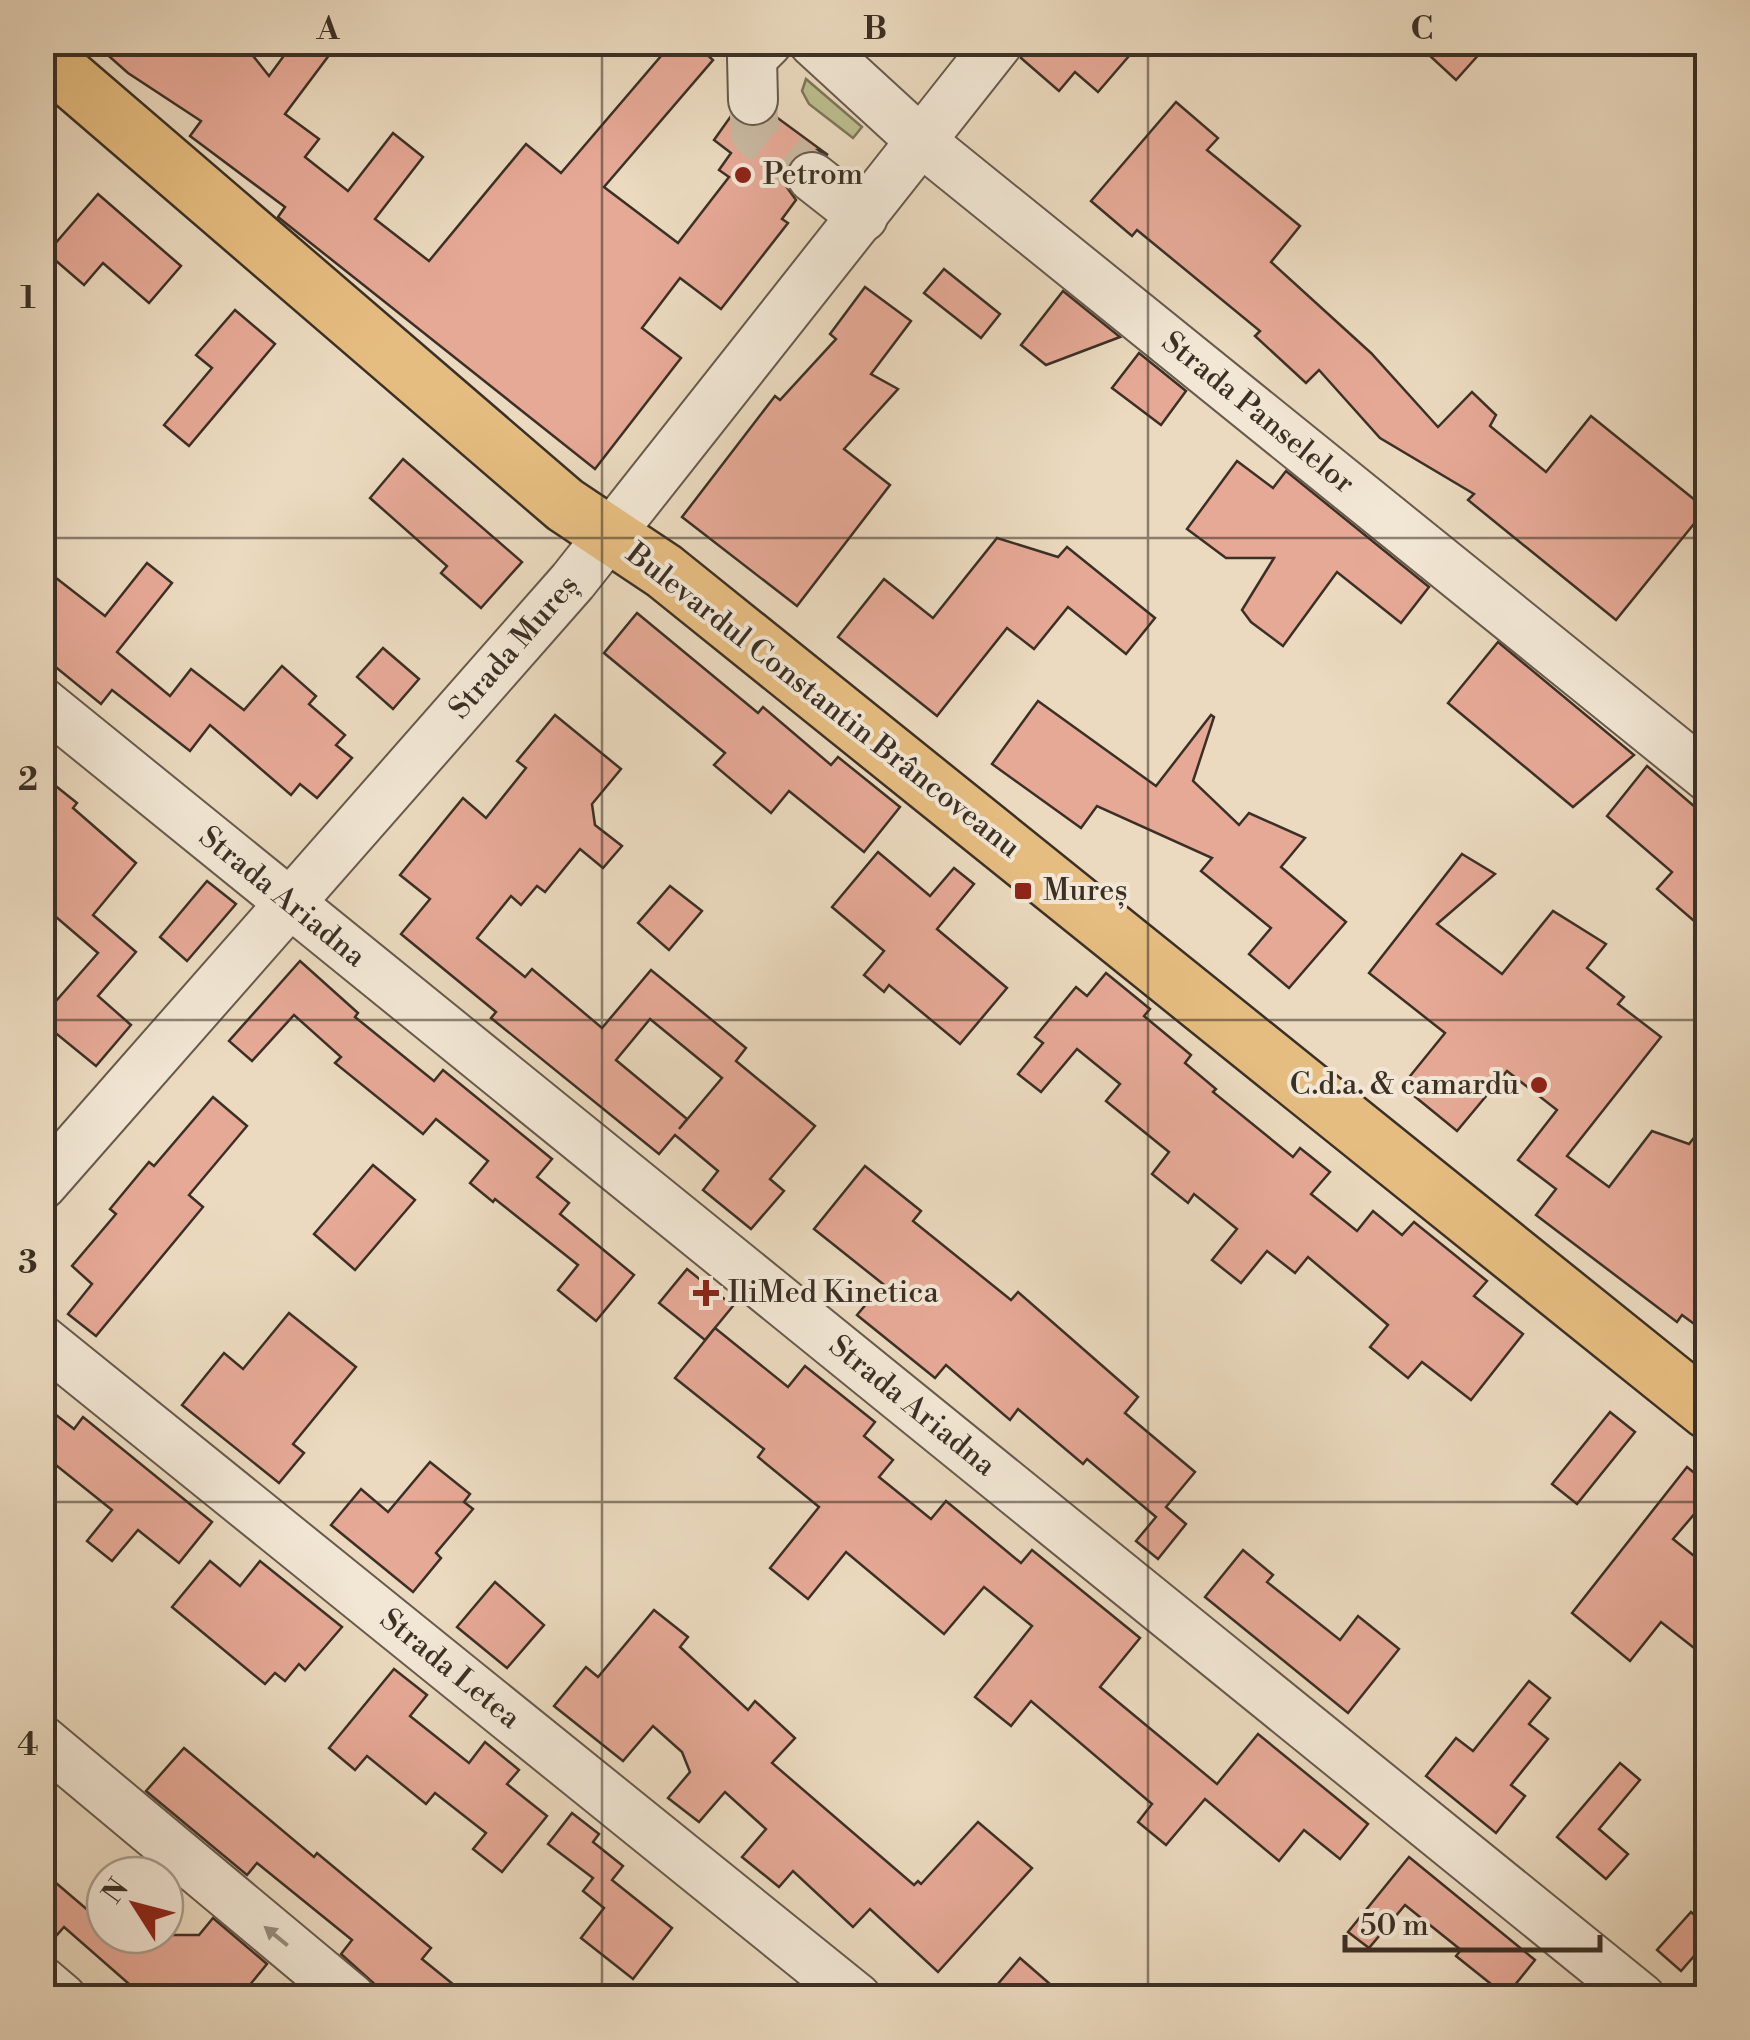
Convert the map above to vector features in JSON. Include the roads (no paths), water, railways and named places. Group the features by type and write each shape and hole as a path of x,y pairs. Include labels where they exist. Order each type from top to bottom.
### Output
{"main road":[{"name":"Bulevardul Constantin Brâncoveanu","path":"42,55 566,504 664,571 1708,1411"}],"street":[{"path":"754,100 752,58 768,42"},
{"name":"Strada Panselelor","path":"813,42 922,142 1708,778"},
{"name":"Strada Mureș","path":"42,1185 611,535 1000,42"},
{"path":"812,178 863,217"},
{"name":"Strada Ariadna","path":"42,702 1641,1998"},
{"name":"Strada Letea","path":"42,1340 858,1998"},
{"path":"42,1740 351,1998"},
{"path":"42,1981 62,1998"}],"tunnel":[{"path":"753,100 755,133 812,177"}],"place":[{"name":"Petrom","path":"743,175"},
{"name":"Mureș","path":"1023,891"},
{"name":"C.d.a. & camardu","path":"1539,1085"},
{"name":"IliMed Kinetica","path":"706,1293"}]}
